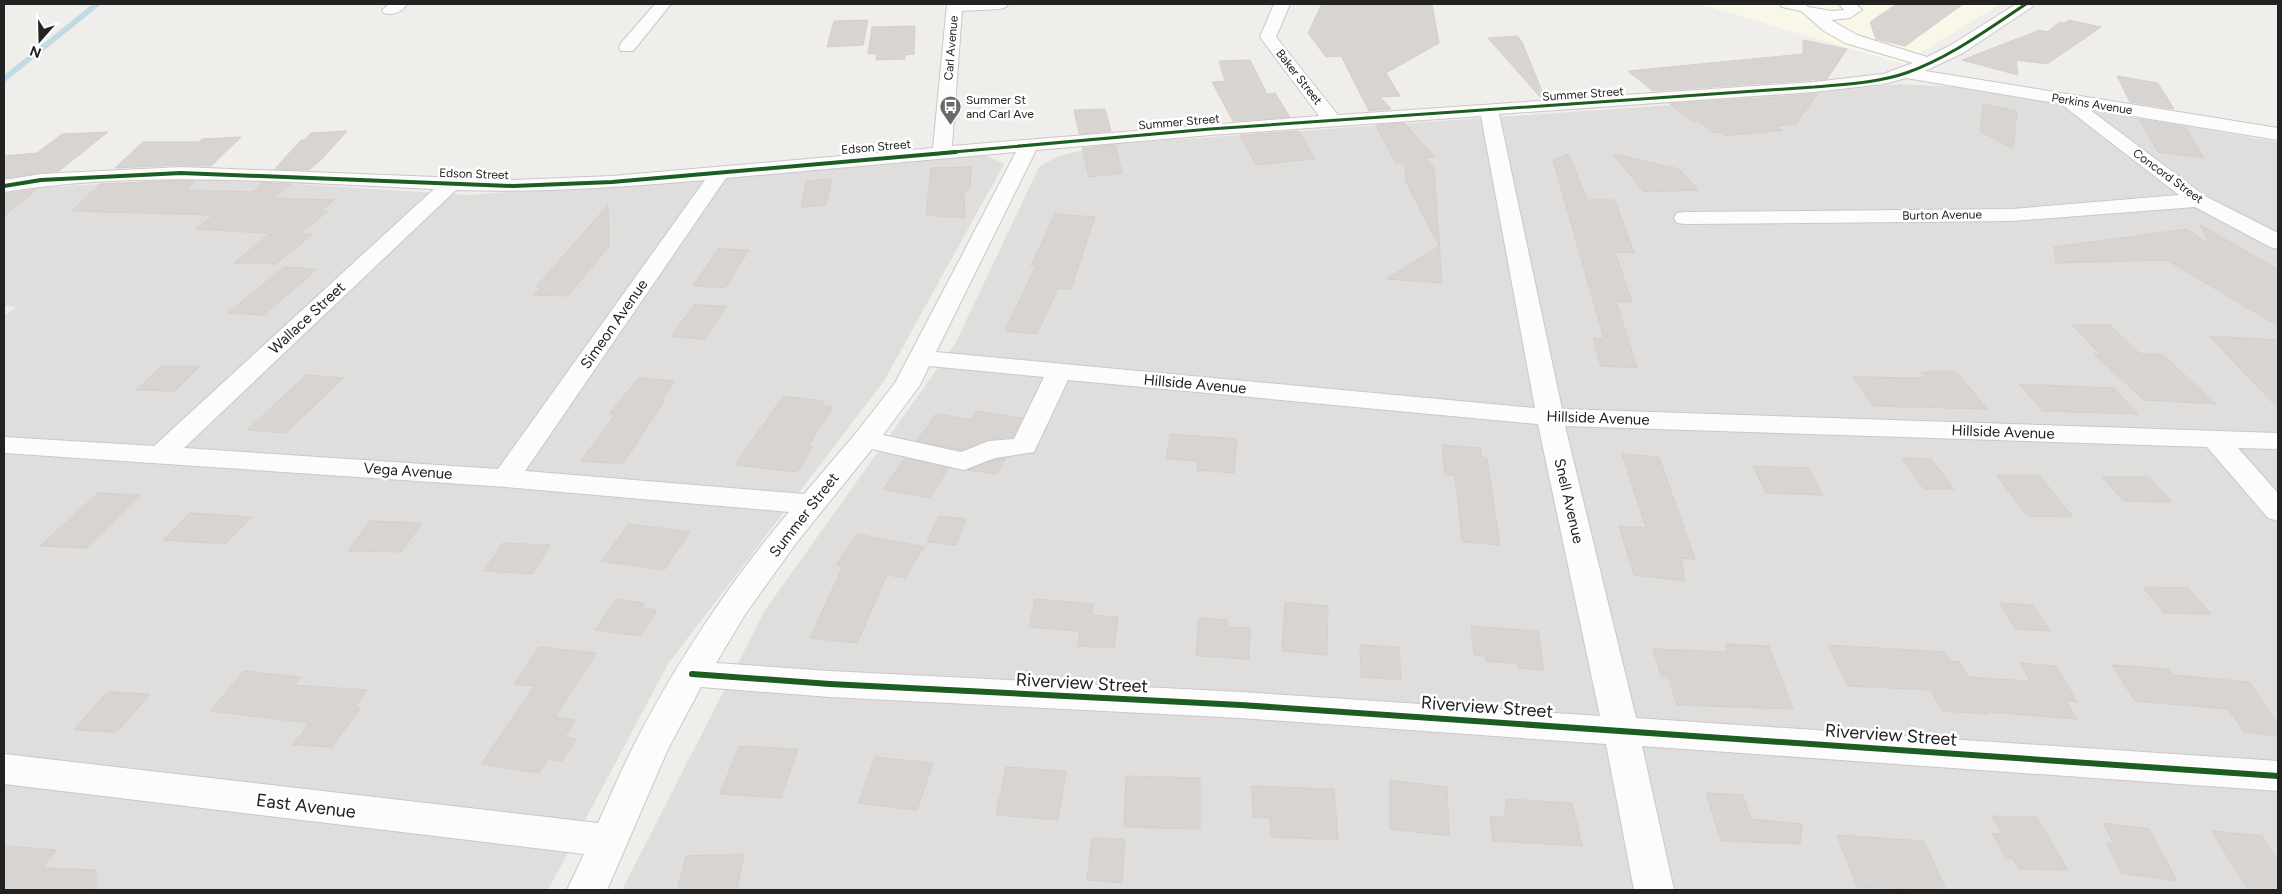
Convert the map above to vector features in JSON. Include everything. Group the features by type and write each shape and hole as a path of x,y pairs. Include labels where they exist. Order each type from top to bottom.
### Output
{"street":[{"path":"627,47 664,4"},
{"path":"955,5 1000,4"},
{"name":"Baker Street","path":"1282,4 1268,37 1333,121"},
{"path":"1800,7 1831,15 1847,15 1854,10 1847,4"},
{"name":"Summer Street","path":"942,152 1210,129 1814,88 1884,79 1906,74 1957,49 2026,4"},
{"name":"Carl Avenue","path":"942,152 955,5"},
{"path":"1800,7 1830,28 1850,39 1896,51 1929,63"},
{"name":"Perkins Avenue","path":"1906,74 2278,134"},
{"name":"Concord Street","path":"2065,100 2198,200 2278,242"},
{"name":"Snell Avenue","path":"1489,111 1550,417 1621,730 1654,890"},
{"name":"Summer Street","path":"587,890 651,746 692,674 735,605 811,504 866,439 907,385 1029,145"},
{"name":"Edson Street","path":"4,186 41,180 181,173 513,186 602,182 942,152"},
{"name":"Simeon Avenue","path":"506,478 721,171"},
{"name":"Wallace Street","path":"162,454 452,183"},
{"name":"Burton Avenue","path":"1685,218 2012,215 2198,200"},
{"name":"Hillside Avenue","path":"920,358 1550,417 2278,441"},
{"path":"866,439 964,460 989,450 1024,446 1059,372"},
{"path":"2215,439 2278,511"},
{"name":"Vega Avenue","path":"4,445 506,478 811,504"},
{"name":"Riverview Street","path":"692,674 830,684 1241,705 2278,776"},
{"name":"East Avenue","path":"4,769 609,841"}],"shaded area":[{"path":"1699,4 2000,4 1903,64"},
{"path":"1901,84 1955,87 2278,142 2278,890 622,890 765,610 955,344 1039,167 1058,156 1111,144 1728,101"},
{"path":"985,155 1004,164 884,381 668,664 548,890 4,890 4,316 16,307 4,306 4,192 18,189 202,178 468,195"}],"building":[{"path":"1322,4 1432,4 1439,43 1386,73 1400,96 1380,97 1391,109 1369,111 1341,56 1326,57 1308,33"},
{"path":"1897,4 1963,4 1905,46 1876,39 1870,22"},
{"path":"868,20 863,45 827,47 834,21"},
{"path":"2069,20 2101,27 2047,64 2016,60 2018,75 1962,60 2040,30 2047,32 2060,22 2064,23"},
{"path":"915,26 914,54 905,55 905,59 876,60 877,54 868,54 872,27"},
{"path":"1517,36 1522,42 1544,96 1541,98 1488,38"},
{"path":"1803,40 1847,49 1827,79 1653,91 1628,71 1803,54"},
{"path":"1250,60 1267,94 1275,93 1290,117 1233,121 1212,82 1225,81 1219,61"},
{"path":"2117,76 2158,83 2174,109 2130,102"},
{"path":"1817,94 1796,124 1775,126 1783,130 1726,136 1721,132 1714,133 1697,119 1695,123 1670,104"},
{"path":"1983,104 2017,111 2013,149 1980,131"},
{"path":"1105,109 1111,131 1079,134 1074,110"},
{"path":"2139,119 2185,127 2204,158 2158,152"},
{"path":"1404,123 1435,157 1425,158 1434,168 1442,283 1386,279 1439,246 1406,182 1405,163 1396,163 1376,125"},
{"path":"347,131 322,159 309,170 275,169 301,140 304,140 311,133"},
{"path":"1298,131 1315,159 1256,165 1240,135"},
{"path":"108,132 59,171 4,178 4,156 37,153 62,134"},
{"path":"241,137 211,166 181,165 115,168 143,142 199,142 202,139"},
{"path":"1115,145 1122,173 1089,177 1082,148"},
{"path":"1569,154 1587,200 1615,200 1634,253 1615,252 1632,302 1616,301 1637,368 1601,366 1593,338 1604,339 1553,160"},
{"path":"1613,154 1679,169 1698,190 1644,192"},
{"path":"971,167 970,190 964,190 965,218 926,215 931,168"},
{"path":"832,179 826,205 801,207 806,181"},
{"path":"195,181 186,190 253,192 262,183 291,184 273,198 334,200 321,211 328,211 300,234 313,234 276,264 234,263 268,235 278,234 195,229 214,215 72,211 100,184"},
{"path":"36,190 4,216 4,194"},
{"path":"608,205 609,246 568,296 534,295 541,287 536,287"},
{"path":"1055,214 1095,217 1071,289 1058,288 1037,334 1005,331 1036,266 1031,266"},
{"path":"2200,225 2278,269 2278,326 2167,260 2056,263 2054,247 2187,229 2210,245"},
{"path":"718,249 749,250 725,288 693,286"},
{"path":"284,267 317,269 264,315 228,313"},
{"path":"694,305 726,306 705,339 671,337"},
{"path":"2072,325 2110,325 2140,354 2162,354 2216,404 2144,400 2094,354 2100,354"},
{"path":"2209,336 2278,340 2278,408"},
{"path":"162,366 200,366 175,391 136,390"},
{"path":"1920,372 1957,372 1987,409 1873,406 1853,377 1926,378"},
{"path":"306,375 343,378 286,433 247,430"},
{"path":"639,378 675,381 661,400 664,401 623,464 581,461 615,415 609,414"},
{"path":"2019,384 2114,388 2138,414 2043,411"},
{"path":"783,396 824,401 821,405 833,407 808,446 813,446 797,472 735,465"},
{"path":"977,411 1022,418 1013,437 988,439 961,450 917,441 936,414 971,420"},
{"path":"1170,434 1237,439 1234,473 1197,470 1198,461 1166,459"},
{"path":"1442,445 1481,448 1481,457 1487,458 1500,545 1462,542 1455,475 1445,474"},
{"path":"1622,454 1659,457 1695,559 1681,558 1685,581 1634,575 1619,526 1646,528"},
{"path":"905,458 948,468 930,498 883,489"},
{"path":"1006,458 996,474 968,470 995,460"},
{"path":"1902,458 1931,459 1954,489 1924,489"},
{"path":"1753,466 1809,468 1823,495 1766,493"},
{"path":"1996,475 2039,475 2073,517 2027,516"},
{"path":"2102,477 2149,477 2172,502 2124,501"},
{"path":"98,493 141,495 86,548 40,546"},
{"path":"190,513 252,517 225,544 163,540"},
{"path":"939,516 966,519 956,545 927,542"},
{"path":"370,521 422,523 401,552 348,551"},
{"path":"629,524 690,532 664,570 601,561"},
{"path":"857,534 924,547 905,578 887,575 857,643 810,638 843,566 836,565"},
{"path":"503,543 550,545 532,574 484,571"},
{"path":"2143,587 2188,588 2211,614 2164,613"},
{"path":"616,599 644,603 641,608 657,610 640,636 595,630"},
{"path":"1035,599 1094,604 1092,615 1118,617 1114,648 1077,646 1080,631 1029,627"},
{"path":"1285,602 1328,606 1327,655 1282,651"},
{"path":"2000,603 2033,605 2050,631 2015,629"},
{"path":"1199,618 1228,620 1228,627 1250,628 1249,659 1196,656"},
{"path":"1471,626 1538,631 1544,670 1518,668 1518,664 1486,661 1485,656 1474,655"},
{"path":"1725,644 1769,646 1793,709 1677,705 1668,676 1661,676 1653,649 1727,652"},
{"path":"1360,645 1399,647 1401,680 1361,677"},
{"path":"1828,645 1945,652 1950,661 1960,662 1968,677 2030,681 2020,663 2056,666 2077,702 2066,701 2077,719 1987,712 1988,714 1942,711 1931,690 1848,686"},
{"path":"539,647 596,653 555,717 575,720 564,737 576,739 562,761 548,759 539,773 481,764 534,686 514,684"},
{"path":"2112,665 2169,669 2173,675 2249,682 2278,724 2278,736 2244,732 2228,709 2135,701"},
{"path":"244,671 301,677 294,685 367,690 354,708 360,708 332,747 293,745 309,723 210,711"},
{"path":"107,692 150,694 117,732 74,730"},
{"path":"739,746 798,749 781,798 720,794"},
{"path":"875,757 933,763 917,810 858,803"},
{"path":"1006,767 1066,771 1058,820 996,815"},
{"path":"1126,776 1200,778 1200,829 1124,827"},
{"path":"1390,780 1447,787 1449,836 1390,829"},
{"path":"1252,786 1334,789 1338,840 1271,837 1270,818 1253,817"},
{"path":"1706,793 1743,795 1751,819 1802,824 1800,844 1721,841"},
{"path":"1507,799 1572,803 1582,846 1493,841 1490,816 1504,817"},
{"path":"1992,816 2036,817 2068,870 2019,869 2013,859 2006,858 1992,833 2003,834"},
{"path":"2103,823 2149,829 2177,881 2121,873 2107,844 2114,844"},
{"path":"2212,831 2262,836 2278,861 2278,890 2248,890"},
{"path":"1837,835 1924,841 1946,890 1857,887"},
{"path":"1092,838 1125,839 1122,883 1087,880"},
{"path":"4,846 57,850 42,868 96,870 96,890 4,890"},
{"path":"744,854 737,890 677,890 686,856"}],"waterway":[{"path":"4,79 97,4"}],"cycle path":[{"path":"4,186 41,180 181,173 513,186 612,182 1210,129 1814,87 1884,79 1906,73 1957,49 2026,4"},
{"path":"692,674 830,684 1241,705 2278,776"}],"place":[{"name":"Summer St and Carl Ave","path":"950,126"}]}
